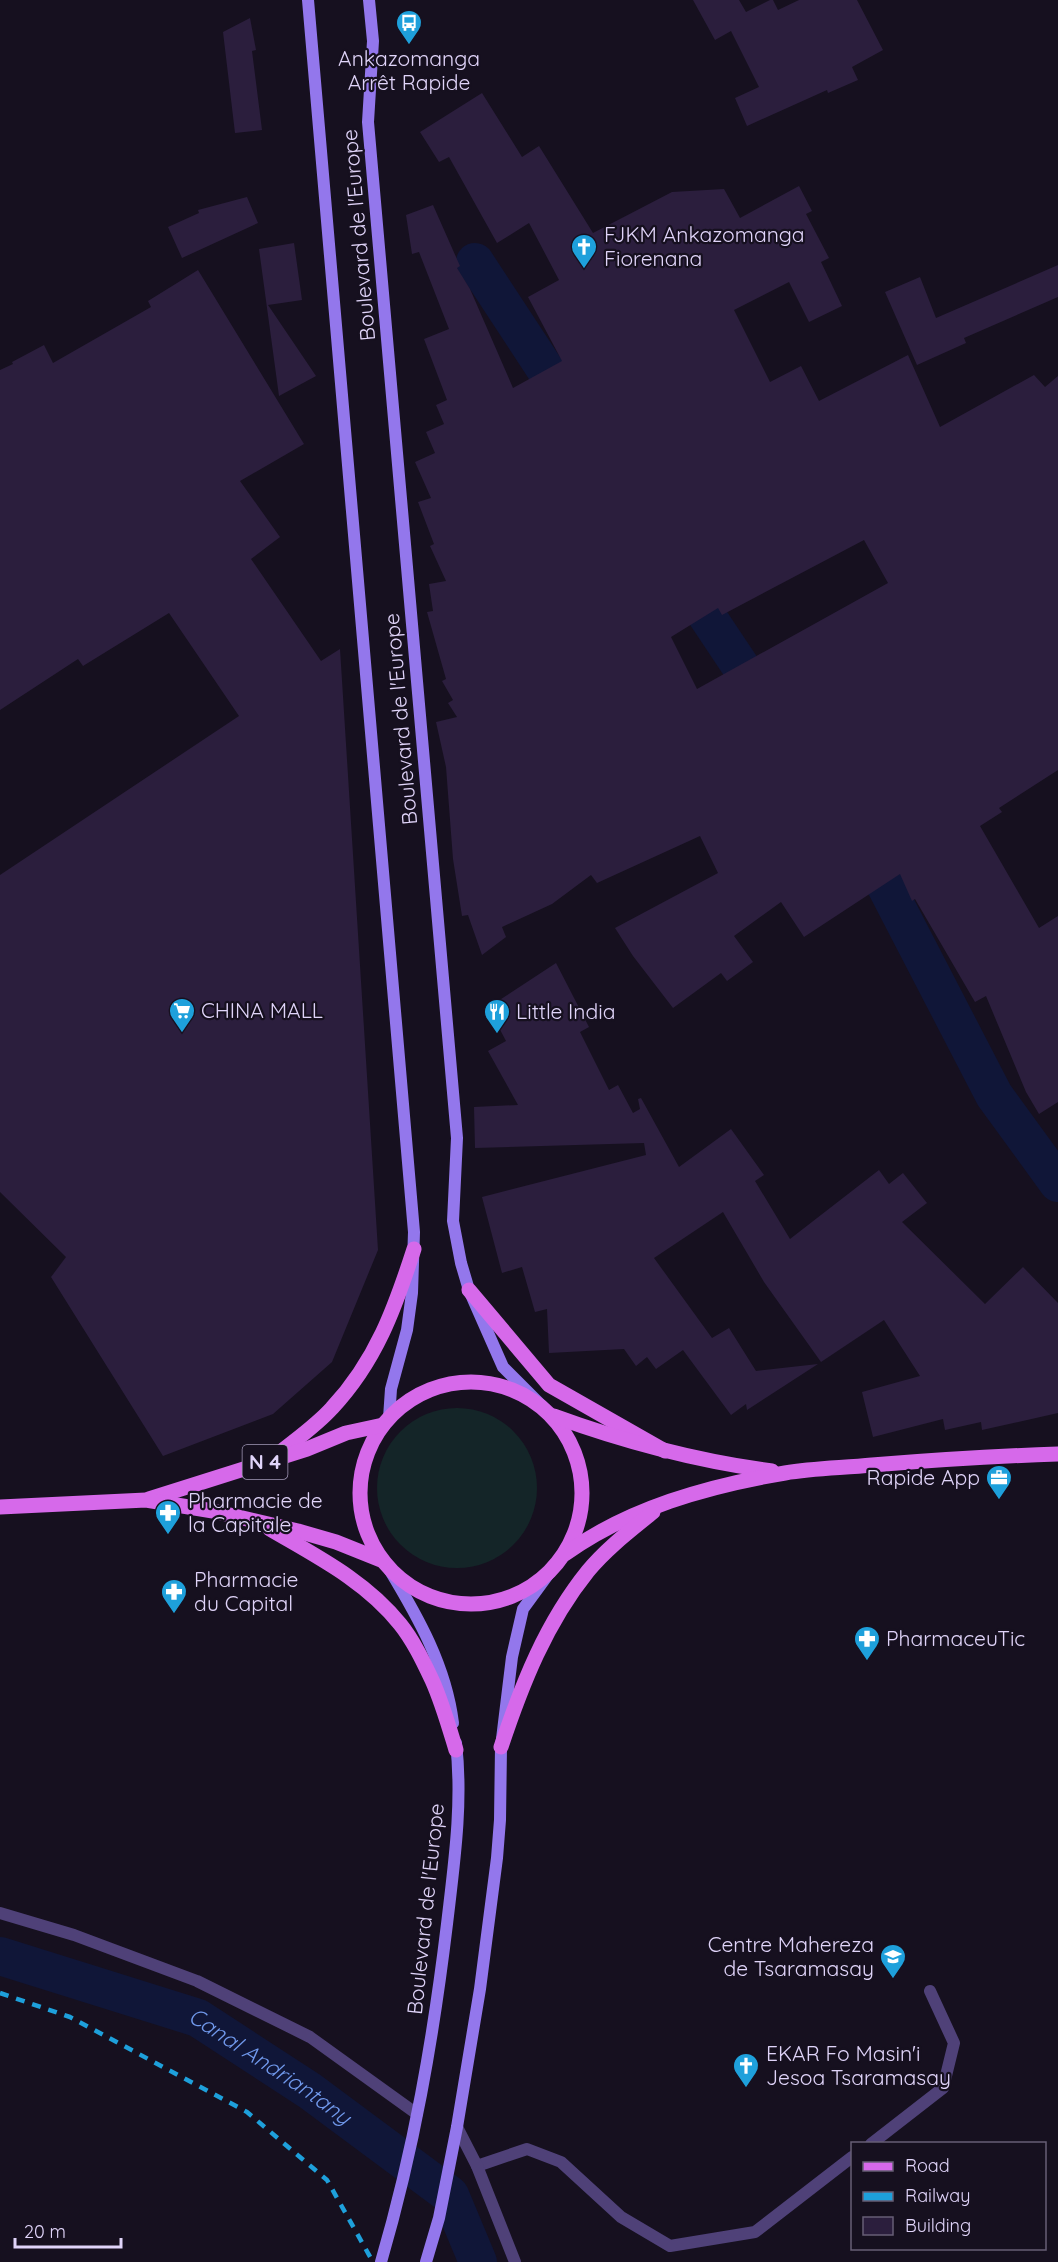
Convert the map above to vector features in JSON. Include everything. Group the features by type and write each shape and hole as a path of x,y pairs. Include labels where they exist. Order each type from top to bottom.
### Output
{"main road":[{"name":"Boulevard de l'Europe","path":"308,0 414,1248 407,1330 391,1389 386,1422"},
{"name":"Boulevard de l'Europe","path":"369,0 373,41 368,122 458,1138 453,1221 461,1263 470,1290 503,1367 550,1413"},
{"path":"272,1459 331,1410 356,1381 376,1347 396,1305 414,1248"},
{"path":"470,1290 549,1385 665,1450"},
{"path":"787,1472 733,1466 630,1442 550,1413 517,1390 483,1382 448,1384 416,1396 386,1422 369,1450 361,1478 361,1507 367,1535 385,1564 413,1588 440,1600 471,1605 501,1600 529,1588 588,1538 617,1522 664,1503 730,1484 787,1472 964,1457 1058,1454"},
{"path":"426,2262 438,2217 471,2050 494,1881 500,1820 501,1747 512,1657 523,1609 558,1562 577,1528 583,1498 580,1467 568,1438 550,1413"},
{"name":"N 4","path":"146,1500 307,1449 346,1433 386,1422"},
{"name":"N 4","path":"0,1507 146,1500 258,1521 336,1542 385,1564"},
{"path":"501,1747 521,1687 536,1653 560,1611 595,1563 615,1543 664,1503"},
{"path":"258,1521 347,1575 375,1598 400,1624 433,1682 456,1750"},
{"name":"Boulevard de l'Europe","path":"381,2262 404,2181 432,2038 451,1888 458,1788 452,1712 442,1676 430,1642 414,1610 385,1564"}],"street":[{"path":"0,1913 74,1935 197,1981 310,2037 417,2114"},
{"path":"874,2142 943,2088 954,2043 930,1991"},
{"path":"457,2127 477,2166 515,2262"},
{"path":"477,2166 527,2149 561,2162 621,2217 670,2246 755,2232 851,2158"}],"shaded area":[{"path":"457,1408 488,1414 513,1432 531,1457 537,1488 531,1519 513,1544 488,1562 457,1568 426,1562 401,1544 383,1519 377,1488 383,1457 401,1432 426,1414"}],"building":[{"path":"693,0 739,0 746,12 770,0 773,0 778,10 799,0 857,0 883,50 852,67 858,80 828,93 827,90 747,126 735,98 759,87 731,31 715,40"},
{"path":"250,18 256,50 252,51 262,130 235,133 223,32"},
{"path":"482,93 522,157 539,146 593,233 672,192 724,189 740,218 799,186 812,211 806,214 829,258 821,262 842,306 809,322 789,282 734,310 770,382 801,366 819,401 908,355 940,427 1034,375 1045,387 1058,376 1058,770 999,808 1002,812 980,826 1039,928 1058,916 1058,1102 1039,1114 1026,1092 986,996 975,1002 915,899 912,901 900,874 804,937 781,902 734,936 753,962 727,981 721,973 673,1008 633,956 615,928 718,873 700,836 597,883 591,875 552,904 502,927 506,937 482,955 468,915 462,916 453,859 446,767 436,722 457,717 448,703 453,700 442,681 446,679 427,612 433,611 429,584 446,581 430,546 434,544 418,502 431,498 415,462 435,453 426,432 444,424 436,405 447,400 424,339 449,329 419,252 412,254 406,215 433,205 460,266 457,268 470,289 513,388 562,361 528,297 559,280 529,223 497,243 449,157 439,162 420,132","holes":["864,540 888,583 697,689 671,637 718,608 722,615"]},
{"path":"247,197 258,223 182,258 168,227 199,213 198,210"},
{"path":"294,243 302,300 268,305 316,376 279,396 259,249"},
{"path":"1058,265 1058,297 964,338 966,343 917,365 885,292 920,277 936,318"},
{"name":"CHINA MALL","path":"198,270 304,444 240,481 280,537 251,559 321,661 340,649 378,1250 332,1362 273,1414 163,1456 51,1277 66,1257 0,1192 0,875 239,716 169,613 83,666 78,659 0,710 0,370 44,345 53,363 151,307 148,301"},
{"path":"556,963 589,1027 580,1032 609,1090 618,1085 633,1113 640,1109 638,1099 641,1098 679,1167 731,1129 764,1175 755,1181 790,1239 879,1170 889,1184 903,1173 927,1203 902,1222 985,1304 1023,1267 1058,1303 1058,1413 982,1430 981,1422 945,1430 943,1419 873,1437 862,1392 920,1376 884,1320 821,1362 764,1282 723,1212 654,1258 712,1338 729,1328 756,1371 818,1364 747,1410 746,1404 731,1415 683,1350 656,1369 647,1357 636,1366 624,1349 549,1353 547,1309 535,1312 522,1267 502,1273 482,1197 646,1155 644,1143 475,1148 474,1107 518,1105 488,1051 506,1041 496,1022 506,1016 498,1001"}],"waterway":[{"path":"475,262 574,413"},
{"path":"679,574 769,709"},
{"path":"857,841 880,875 994,1095 1058,1183"},
{"name":"Canal Andriantany","path":"0,1956 198,2018 310,2091 450,2195 478,2262"}],"railway":[{"path":"0,1993 70,2017 247,2112 327,2180 373,2262"}],"place":[{"name":"Ankazomanga Arrêt Rapide","path":"409,46"},
{"name":"FJKM Ankazomanga Fiorenana","path":"584,270"},
{"name":"CHINA MALL","path":"182,1034"},
{"name":"Little India","path":"497,1035"},
{"name":"Rapide App","path":"999,1501"},
{"name":"Pharmacie de la Capitale","path":"168,1536"},
{"name":"Pharmacie du Capital","path":"174,1615"},
{"name":"PharmaceuTic","path":"867,1662"},
{"name":"Centre Mahereza de Tsaramasay","path":"893,1980"},
{"name":"EKAR Fo Masin'i Jesoa Tsaramasay","path":"746,2089"}]}
